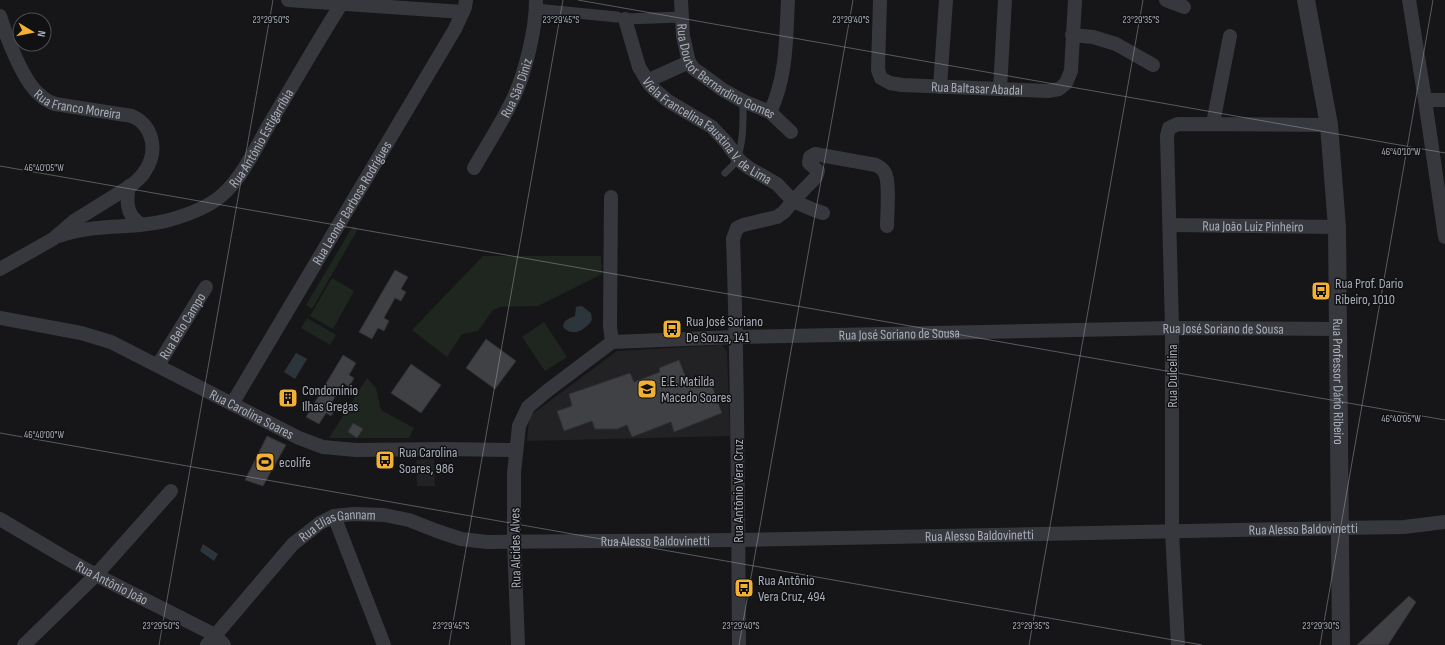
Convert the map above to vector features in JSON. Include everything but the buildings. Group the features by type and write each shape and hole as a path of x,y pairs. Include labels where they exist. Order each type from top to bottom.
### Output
{"street":[{"path":"288,0 465,6"},
{"name":"Rua Doutor Bernardino Gomes","path":"681,0 682,36 689,62 693,68 704,77 743,101 770,112 791,132"},
{"path":"770,112 777,97 784,67 788,0"},
{"name":"Rua Baltasar Abadal","path":"880,0 878,70 881,78 890,83 940,87 1048,91 1059,89 1066,83 1071,71 1075,0"},
{"path":"940,87 946,0"},
{"path":"1000,89 1005,0"},
{"path":"1166,0 1184,7"},
{"name":"Rua Professor Dário Ribeiro","path":"1306,0 1329,125 1337,227 1341,645"},
{"path":"1409,0 1442,195 1445,237"},
{"name":"Rua Antônio Estigarríbia","path":"52,239 86,229 170,220 202,208 221,196 228,189 248,161 342,3"},
{"path":"536,4 621,18 682,17"},
{"name":"Rua São Diniz","path":"474,168 515,94 529,48 536,4"},
{"name":"Rua Leonor Barbosa Rodrigues","path":"232,404 455,29 465,6"},
{"name":"Rua Franco Moreira","path":"0,16 5,33 24,74 38,94 47,101 63,106 132,116 138,119 148,129 152,141 150,162 141,177 130,186 74,221 52,239 0,269"},
{"name":"Viela Francelina Faustina V. de Lima","path":"621,18 639,67 647,81 655,90 668,101 698,118 721,135 737,158 749,168 777,184 793,201 823,213"},
{"path":"1072,35 1093,38 1116,44 1153,65"},
{"path":"1230,36 1214,123 1329,125"},
{"path":"647,81 689,62"},
{"path":"1425,100 1445,100"},
{"name":"Rua Dulcelina","path":"1178,645 1172,532 1172,328 1167,136 1170,128 1178,124 1214,123"},
{"path":"793,201 818,173 817,168 809,162 810,157 813,154 876,165 882,168 887,178 887,226"},
{"path":"130,186 128,195 128,209 131,216 141,224"},
{"path":"516,450 519,426 528,408 547,391 612,342 610,326 611,197"},
{"name":"Rua Antônio Vera Cruz","path":"739,645 736,337 733,239 737,228 743,225 777,217 784,212 793,201"},
{"name":"Rua João Luiz Pinheiro","path":"1170,225 1337,227"},
{"name":"Rua Belo Campo","path":"158,365 206,287"},
{"name":"Rua Carolina Soares","path":"0,318 81,333 111,342 299,438 324,447 356,450 516,450"},
{"name":"Rua José Soriano de Sousa","path":"612,342 736,337 1172,328 1337,329"},
{"name":"Rua Alcides Alves","path":"516,450 514,473 514,541 518,645"},
{"path":"24,645 96,575 171,491"},
{"name":"Rua Elias Gannam","path":"211,640 293,544 320,523 334,516 354,514 384,515 409,520 437,531 461,538 487,542 514,541"},
{"path":"334,516 384,645"},
{"name":"Rua Antônio João","path":"0,519 211,640 224,645"},
{"name":"Rua Alesso Baldovinetti","path":"514,541 738,540 1172,532 1404,527 1445,522"}],"lane":[{"path":"725,174 735,163 740,152 743,101"}],"shaded area":[{"path":"353,226 358,229 312,309 306,305"},
{"path":"483,256 601,256 602,274 538,306 500,307 493,310 478,331 462,334 447,357 412,330"},
{"path":"332,278 354,291 333,329 310,316"},
{"path":"582,306 591,313 592,320 586,327 579,331 571,332 563,327 564,322 575,316 576,307"},
{"path":"307,318 336,335 330,345 301,328"},
{"path":"544,322 567,357 545,371 522,337"},
{"name":"E.E. Matilda Macedo Soares","path":"722,345 727,351 730,436 527,441 529,420 531,415 617,351"},
{"path":"296,353 307,359 295,379 284,372"},
{"path":"367,378 376,388 381,410 414,428 409,438 329,438"},
{"path":"434,459 435,486 417,486 416,460"},
{"path":"203,544 218,554 214,561 200,551"}],"place":[{"name":"Rua Prof. Dario Ribeiro, 1010","path":"1321,291"},
{"name":"Rua José Soriano De Souza, 141","path":"672,329"},
{"name":"E.E. Matilda Macedo Soares","path":"647,389"},
{"name":"Condomínio Ilhas Gregas","path":"288,398"},
{"name":"Rua Carolina Soares, 986","path":"385,460"},
{"name":"ecolife","path":"265,462"},
{"name":"Rua Antônio Vera Cruz, 494","path":"744,588"}]}
